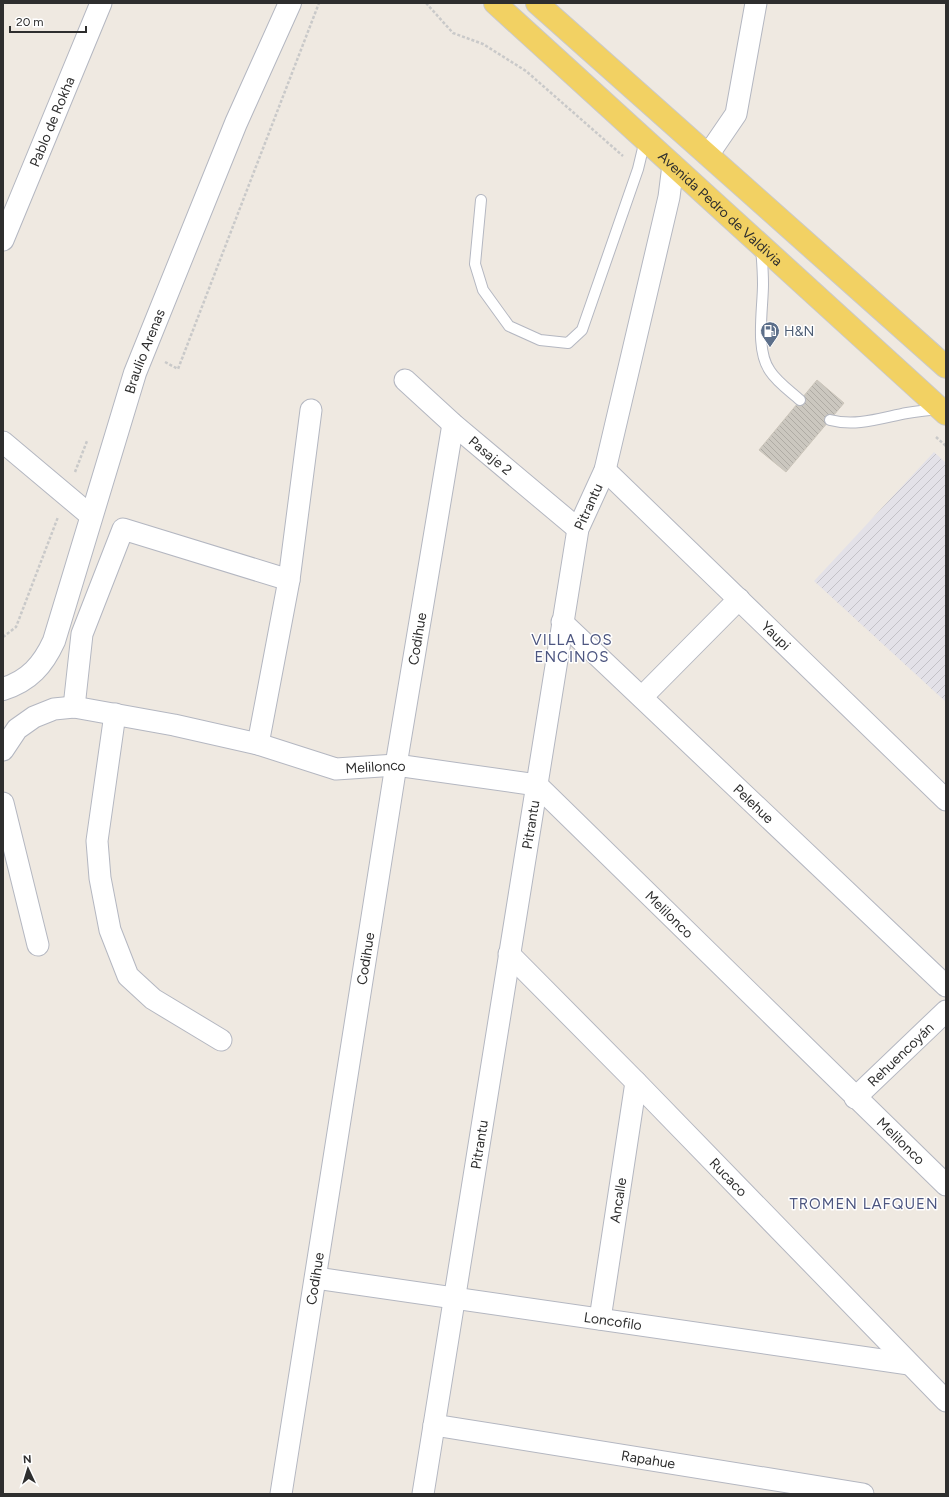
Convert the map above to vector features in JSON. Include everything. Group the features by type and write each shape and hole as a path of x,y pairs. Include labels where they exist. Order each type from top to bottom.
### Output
{"main road":[{"name":"Avenida Pedro de Valdivia","path":"495,3 943,411"},
{"path":"537,3 946,367"}],"street":[{"name":"Pablo de Rokha","path":"5,226 101,3"},
{"name":"Braulio Arenas","path":"3,689 21,682 31,675 40,666 54,641 135,373 236,123 290,3"},
{"path":"708,155 736,114 756,3"},
{"name":"Pitrantu","path":"424,1494 578,529 606,470 669,197 673,165"},
{"name":"Pasaje 2","path":"405,380 453,424 578,529"},
{"path":"3,750 17,729 34,717 54,709 74,707 174,725 258,744 289,580 311,410"},
{"name":"Codihue","path":"281,1494 396,765 453,424"},
{"path":"3,442 91,516"},
{"name":"Yaupi","path":"606,470 946,800"},
{"path":"74,707 82,634 123,529 289,580"},
{"path":"642,697 739,599"},
{"name":"Pelehue","path":"562,622 946,986"},
{"path":"114,714 97,841 100,878 110,930 128,976 153,999 221,1040"},
{"name":"Melilonco","path":"258,744 336,770 396,765 537,785 855,1098 946,1185"},
{"path":"3,803 38,945"},
{"name":"Rucaco","path":"509,954 636,1082 909,1364 946,1400"},
{"name":"Rehuencoyán","path":"855,1098 946,1011"},
{"name":"Ancalle","path":"600,1319 636,1082"},
{"name":"Loncofilo","path":"316,1278 909,1364"},
{"name":"Rapahue","path":"434,1425 863,1494"}],"lane":[{"path":"481,200 475,264 483,290 509,326 540,340 568,342 582,330 638,169 645,139"},
{"path":"761,245 763,281 761,346 764,358 769,370 777,380 800,400"},
{"path":"830,420 845,423 860,423 909,412 943,411"}],"shaded area":[{"path":"934,452 946,463 946,702 814,581"}],"building":[{"path":"817,380 844,403 786,472 759,450"}],"place":[{"name":"H&N","path":"770,348"}],"district":[{"name":"VILLA LOS ENCINOS","path":"572,648"},
{"name":"TROMEN LAFQUEN","path":"864,1204"}]}
